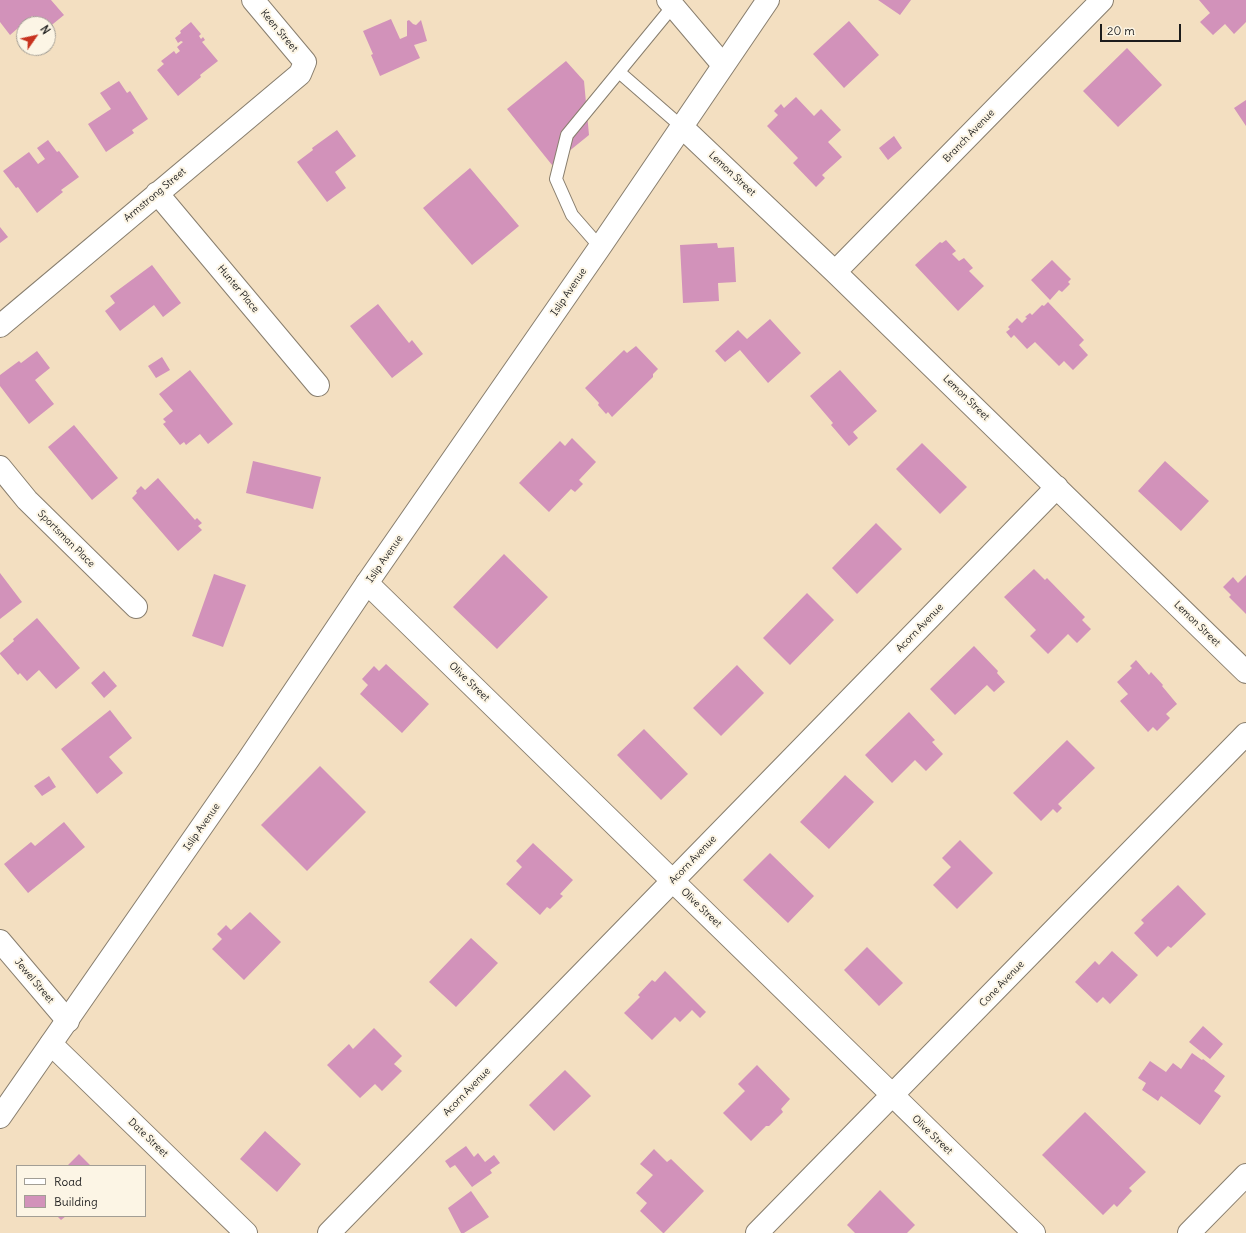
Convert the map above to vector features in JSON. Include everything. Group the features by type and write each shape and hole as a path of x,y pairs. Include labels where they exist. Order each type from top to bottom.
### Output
{"street":[{"name":"Keen Street","path":"253,0 305,62"},
{"name":"Islip Avenue","path":"0,1117 244,766 367,583 768,0"},
{"name":"Branch Avenue","path":"835,272 1102,0"},
{"path":"671,3 723,65"},
{"name":"Armstrong Street","path":"0,326 300,74 305,62"},
{"name":"Lemon Street","path":"682,127 1058,487 1246,672"},
{"name":"Hunter Place","path":"157,193 318,385"},
{"name":"Sportsman Place","path":"0,467 27,500 136,608"},
{"name":"Acorn Avenue","path":"329,1233 1058,487"},
{"name":"Olive Street","path":"367,583 1034,1233"},
{"name":"Cone Avenue","path":"757,1233 1246,734"},
{"name":"Jewel Street","path":"0,941 68,1021"},
{"name":"Date Street","path":"51,1044 246,1233"},
{"path":"1189,1233 1246,1175"}],"lane":[{"path":"600,246 572,214 556,179 567,135 619,72 671,3"},
{"path":"619,72 682,127"}],"building":[{"path":"0,0 51,0 64,15 56,22 56,16 16,16 16,30 10,35 0,22"},
{"path":"878,0 911,0 900,15"},
{"path":"1199,0 1246,0 1246,22 1234,34 1225,24 1213,35 1200,22 1210,13"},
{"path":"391,19 400,39 407,36 407,21 409,20 416,25 421,20 427,41 414,45 420,58 380,76 371,55 373,54 363,31"},
{"path":"849,21 879,55 844,88 813,54"},
{"path":"191,22 201,34 199,36 201,39 203,37 205,40 202,42 218,61 200,75 201,77 178,96 157,70 164,64 161,61 174,51 176,54 180,51 177,47 183,42 181,41 178,43 175,38 181,33 180,31"},
{"path":"1127,48 1162,85 1118,127 1083,91"},
{"path":"566,61 584,81 589,135 552,165 507,109"},
{"path":"119,81 127,93 130,91 148,119 132,130 134,133 106,152 88,124 111,109 100,93"},
{"path":"796,97 814,116 821,109 841,130 828,142 842,157 822,175 825,178 816,187 793,163 798,158 767,126 778,115 774,111 781,104 784,108"},
{"path":"1246,100 1246,126 1234,108"},
{"path":"337,130 356,156 335,172 346,188 327,202 297,162 313,150 312,148"},
{"path":"894,136 902,148 888,160 879,148"},
{"path":"48,140 57,152 59,151 79,177 61,190 63,192 37,213 18,187 16,188 3,171 29,152 38,164 45,159 37,148"},
{"path":"470,168 519,226 472,265 423,208"},
{"path":"0,227 8,237 0,243"},
{"path":"946,240 956,251 952,254 959,261 964,258 973,268 969,271 984,286 958,311 915,265 940,242 942,243"},
{"path":"717,243 718,248 734,247 736,282 718,283 719,301 683,303 680,245"},
{"path":"1052,260 1071,279 1068,282 1070,284 1062,292 1059,290 1050,300 1031,280"},
{"path":"152,265 181,303 163,317 154,305 120,331 105,311 115,303 110,296"},
{"path":"1048,302 1084,340 1079,345 1088,355 1073,370 1064,361 1059,366 1035,342 1027,349 1014,335 1011,338 1006,332 1010,329 1008,327 1017,318 1022,323 1027,318 1025,317 1030,313 1032,315 1042,305 1044,306"},
{"path":"378,304 409,343 412,340 423,354 392,378 350,326"},
{"path":"770,319 801,353 768,383 740,350 725,362 715,351 738,330 747,339"},
{"path":"636,346 658,369 653,374 653,377 612,417 608,412 606,414 598,405 599,403 585,388 624,350 627,353"},
{"path":"37,351 50,368 35,380 54,404 29,424 0,386 0,375 19,361 21,363"},
{"path":"162,357 170,370 156,378 148,366"},
{"path":"190,370 233,424 208,444 200,434 186,445 184,442 180,445 163,424 166,422 163,419 173,411 159,394"},
{"path":"840,370 877,411 853,432 858,438 849,446 831,425 833,423 810,396"},
{"path":"74,425 118,478 92,500 48,447"},
{"path":"572,438 596,462 579,480 583,484 575,492 571,489 549,512 519,483 560,441 565,446"},
{"path":"922,443 967,487 940,514 896,469"},
{"path":"253,461 321,477 313,509 246,493"},
{"path":"1165,461 1209,501 1181,531 1138,491"},
{"path":"158,478 195,520 197,518 202,523 198,526 202,530 178,551 132,498 141,486 145,490"},
{"path":"876,523 902,549 857,594 832,568"},
{"path":"504,554 548,597 497,649 453,607"},
{"path":"1034,569 1045,580 1047,578 1085,617 1082,620 1091,629 1077,643 1068,634 1048,654 1030,636 1036,630 1004,597"},
{"path":"0,573 22,602 0,619"},
{"path":"214,574 246,585 223,647 192,636"},
{"path":"1246,575 1246,614 1229,597 1231,595 1223,587 1233,577 1238,583"},
{"path":"807,593 834,620 790,665 763,638"},
{"path":"37,618 80,668 56,689 39,670 27,681 20,673 18,675 0,654 14,641 13,639"},
{"path":"974,646 998,671 997,673 1005,682 994,692 987,685 955,715 930,689"},
{"path":"1136,660 1149,675 1151,672 1177,704 1166,714 1170,718 1157,731 1153,727 1148,732 1120,701 1128,694 1117,682 1132,668 1130,666"},
{"path":"386,664 429,704 402,733 360,694 368,685 362,679 374,666 379,671"},
{"path":"737,665 764,693 721,736 693,708"},
{"path":"104,671 117,686 104,698 91,683"},
{"path":"110,710 132,738 109,757 123,773 97,794 61,749"},
{"path":"909,712 935,740 932,742 943,754 926,771 915,760 892,783 865,755"},
{"path":"644,729 688,774 661,800 617,755"},
{"path":"1067,740 1095,768 1058,804 1062,808 1057,813 1053,809 1041,821 1013,793"},
{"path":"320,766 366,812 307,871 261,825"},
{"path":"845,775 874,802 829,849 800,822"},
{"path":"49,776 56,787 42,796 34,786"},
{"path":"64,822 85,847 28,893 4,864 31,842 35,846"},
{"path":"960,840 993,873 957,909 933,885 951,867 942,858"},
{"path":"533,843 573,880 560,894 563,896 550,909 547,907 540,915 506,884 522,867 516,861"},
{"path":"770,853 814,896 788,923 743,880"},
{"path":"1178,885 1206,914 1171,948 1168,946 1157,957 1134,933 1144,923 1141,920"},
{"path":"250,912 281,942 244,980 212,949 222,939 217,934 226,925 231,930"},
{"path":"471,938 498,963 456,1007 429,982"},
{"path":"867,947 903,983 879,1006 844,970"},
{"path":"1112,951 1138,975 1110,1004 1103,997 1097,1003 1075,982 1095,961 1099,965"},
{"path":"665,971 706,1012 700,1018 692,1010 680,1022 675,1017 652,1040 624,1013 640,997 638,995 652,980 655,982"},
{"path":"1203,1026 1223,1044 1210,1059 1189,1042"},
{"path":"374,1028 402,1056 394,1064 402,1071 382,1091 375,1084 360,1098 327,1065 349,1044 353,1049"},
{"path":"1192,1053 1202,1060 1203,1059 1225,1076 1214,1091 1221,1096 1200,1125 1161,1096 1158,1101 1142,1090 1146,1083 1138,1078 1150,1061 1166,1072 1173,1063 1181,1069"},
{"path":"757,1065 790,1099 781,1109 783,1112 751,1141 723,1113 745,1091 738,1084"},
{"path":"565,1070 591,1096 554,1131 529,1105"},
{"path":"1085,1112 1146,1172 1129,1188 1132,1191 1117,1207 1114,1204 1103,1215 1042,1155"},
{"path":"265,1131 301,1164 277,1192 240,1159"},
{"path":"466,1146 474,1157 478,1153 485,1162 494,1155 500,1163 490,1170 492,1173 472,1187 455,1165 450,1168 445,1161"},
{"path":"654,1149 667,1162 671,1159 704,1191 664,1233 640,1211 647,1203 636,1193 653,1175 640,1164"},
{"path":"79,1154 90,1165 68,1165"},
{"path":"880,1190 915,1225 907,1233 855,1233 847,1225"},
{"path":"471,1191 489,1217 464,1233 461,1233 448,1208"},
{"path":"58,1217 65,1217 61,1220"}]}
